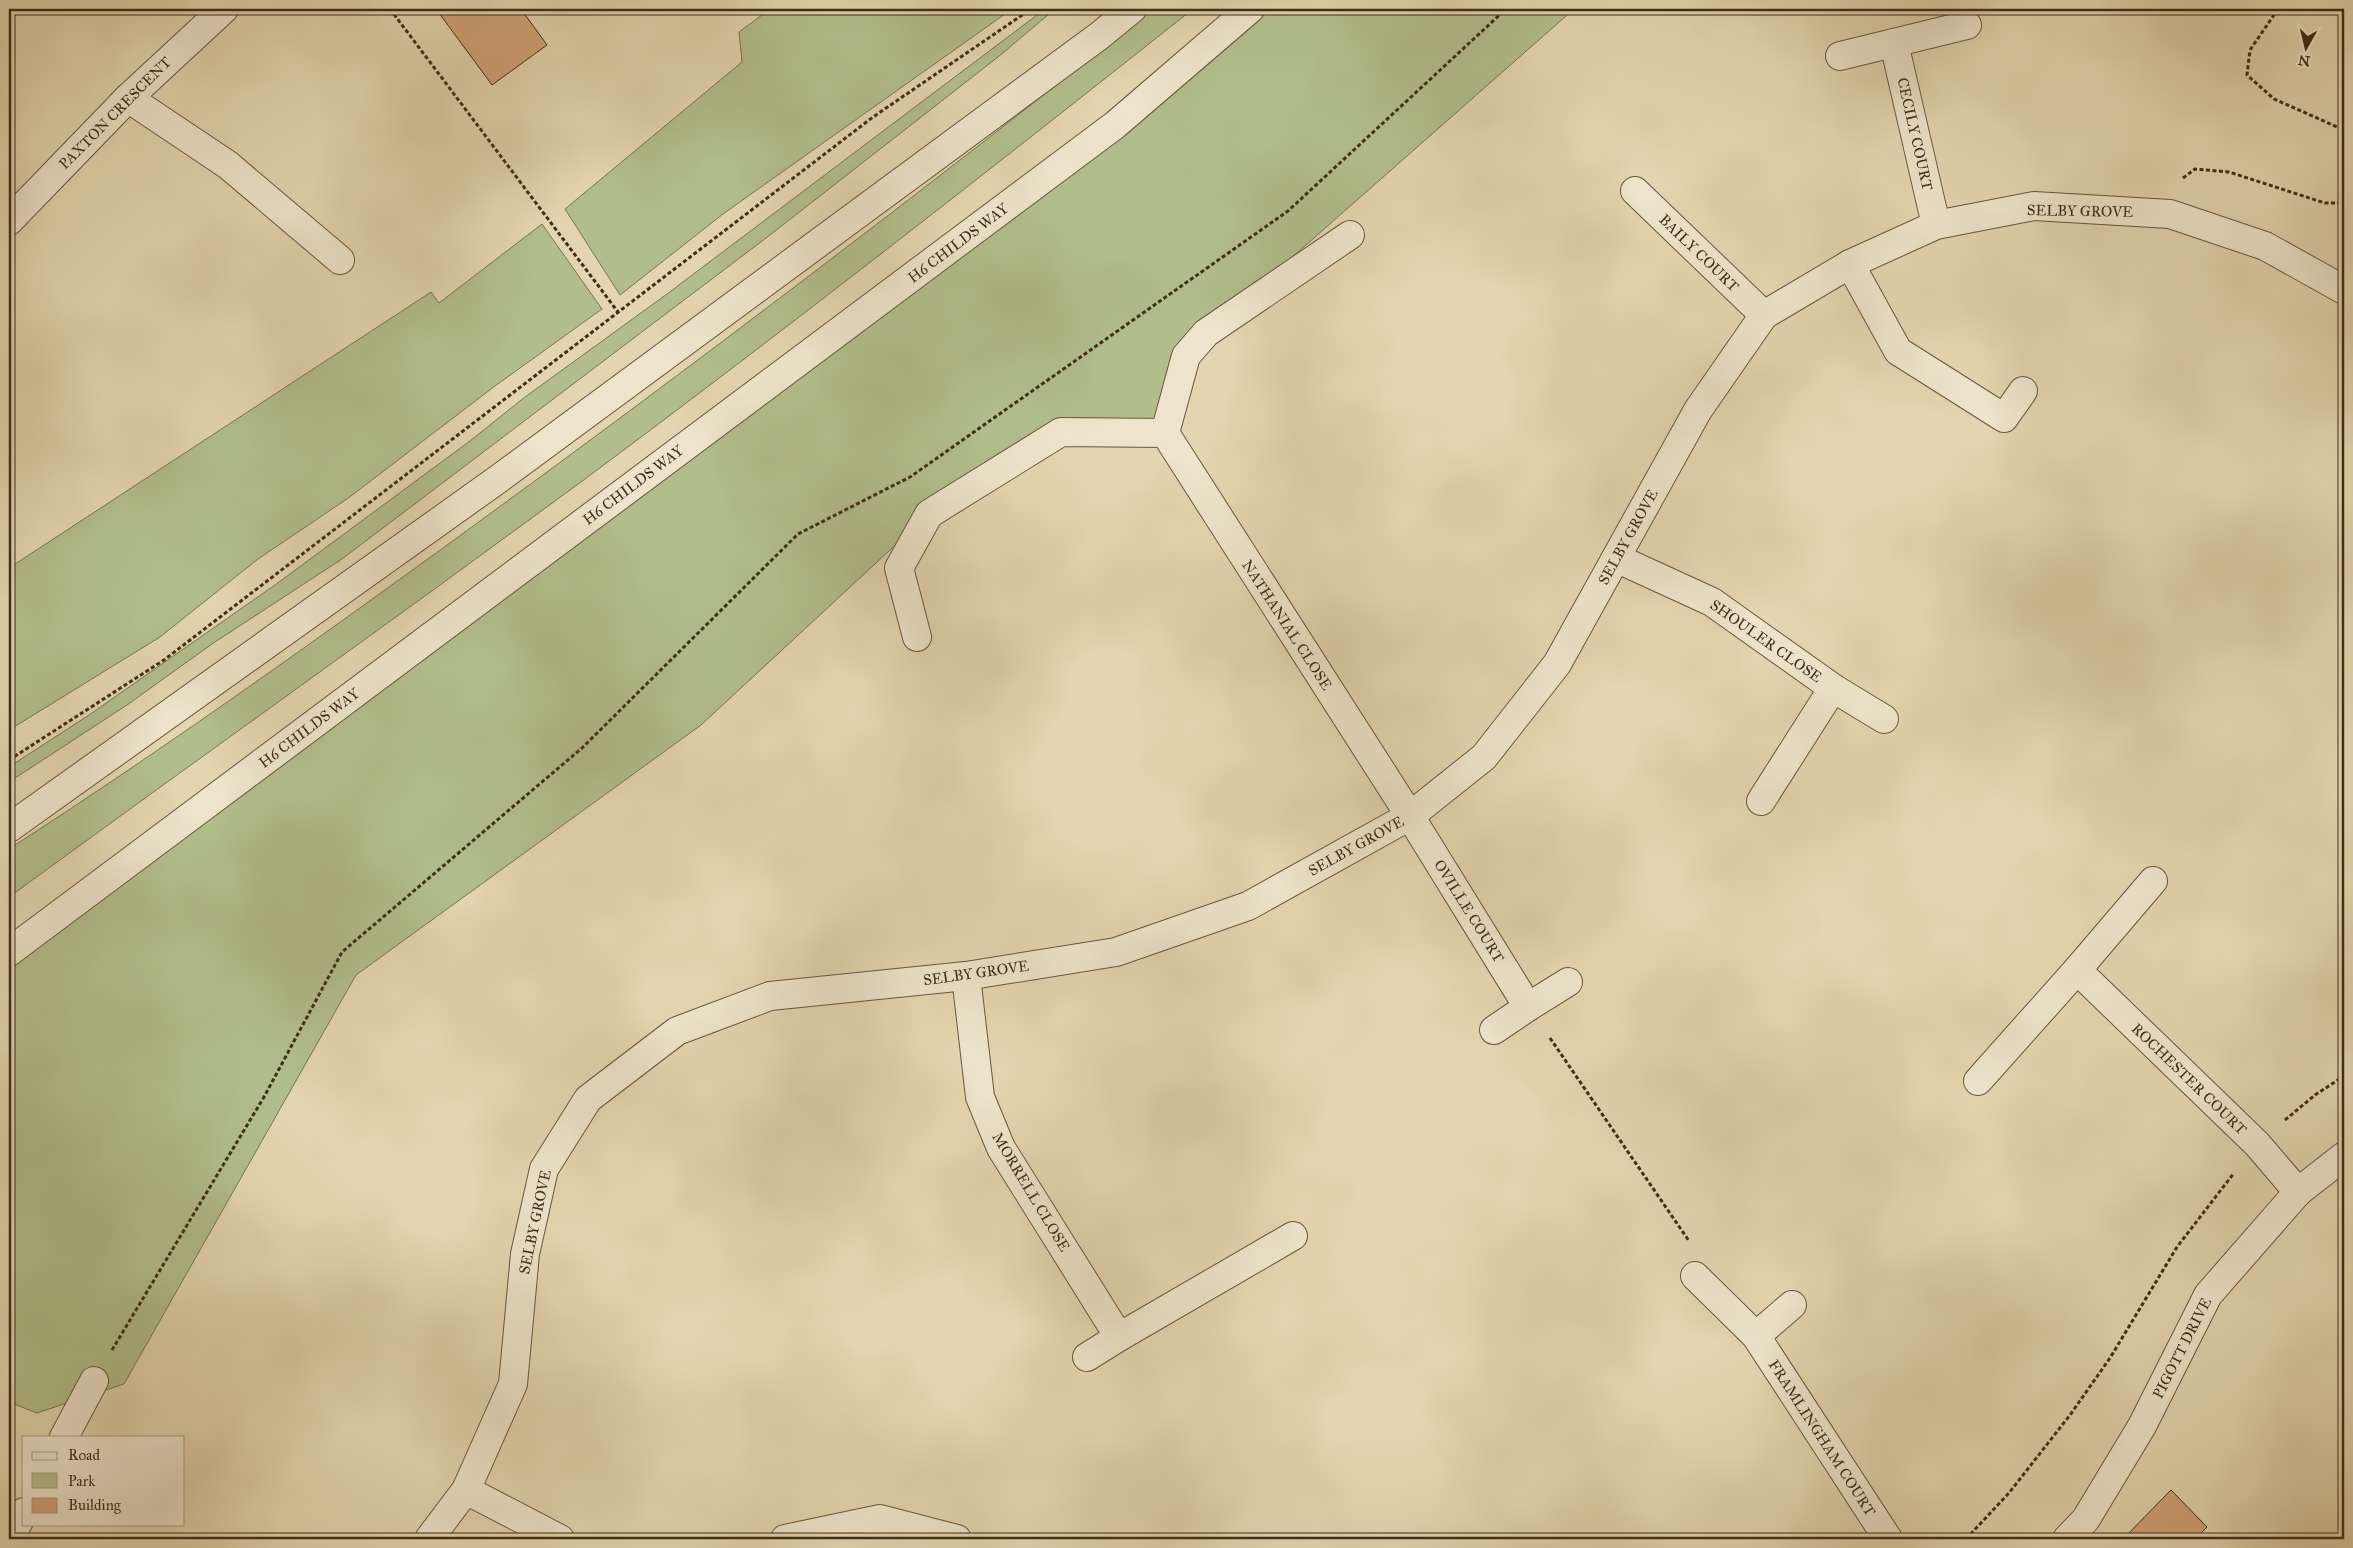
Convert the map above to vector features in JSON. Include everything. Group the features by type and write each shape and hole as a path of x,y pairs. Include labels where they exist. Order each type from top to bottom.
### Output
{"street":[{"name":"PAXTON CRESCENT","path":"9,220 128,98 224,9"},
{"path":"9,828 497,480 1091,42 1132,9"},
{"name":"H6 CHILDS WAY","path":"9,952 1107,131 1250,9"},
{"path":"1840,56 1967,24"},
{"name":"CECILY COURT","path":"1894,43 1936,225"},
{"path":"128,98 228,165 340,260"},
{"name":"BAILY COURT","path":"1635,191 1764,316"},
{"name":"SELBY GROVE","path":"429,1539 466,1490 513,1384 525,1254 544,1169 588,1099 677,1031 770,996 966,976 1116,952 1248,906 1410,816 1484,757 1556,664 1698,410 1764,316 1850,264 1936,225 2034,206 2170,214 2265,246 2344,290"},
{"path":"918,637 899,568 929,514 1062,432 1165,433 1186,356 1206,333 1350,235"},
{"path":"1850,264 1898,352 2004,418 2023,391"},
{"name":"NATHANIAL CLOSE","path":"1165,433 1410,816"},
{"name":"SHOULER CLOSE","path":"1616,558 1712,602 1833,688 1884,719"},
{"name":"SHOULER CLOSE","path":"1761,801 1833,688"},
{"name":"OVILLE COURT","path":"1410,816 1528,1007"},
{"path":"1978,1081 2153,881"},
{"name":"ROCHESTER COURT","path":"2077,970 2256,1144 2298,1192"},
{"name":"MORRELL CLOSE","path":"966,976 980,1097 1001,1148 1119,1337"},
{"path":"1494,1030 1568,982"},
{"name":"PIGOTT DRIVE","path":"2067,1539 2086,1519 2142,1426 2208,1295 2298,1192 2344,1156"},
{"path":"1087,1357 1293,1236"},
{"name":"FRAMLINGHAM COURT","path":"1695,1276 1756,1336 1888,1539"},
{"path":"1756,1336 1792,1305"},
{"path":"65,1436 94,1380"},
{"path":"466,1490 560,1539"},
{"path":"9,1539 22,1516"},
{"path":"785,1539 880,1519 957,1539"}],"path":[{"path":"390,9 618,312"},
{"path":"9,760 164,660 873,117 1031,9"},
{"path":"94,1380 264,1097 342,952 582,748 798,534 910,477 1288,211 1506,9"},
{"path":"2278,9 2250,50 2247,75 2274,99 2344,130"},
{"path":"2170,214 2179,181 2194,169 2229,172 2325,203 2344,203"},
{"path":"1528,1007 1692,1245 1695,1276"},
{"path":"1966,1539 2010,1493 2070,1415 2110,1358 2177,1248 2256,1144 2315,1095 2344,1076"}],"green space":[{"path":"770,9 1012,9 723,214 620,295 565,209 742,62 739,32"},
{"path":"1045,9 1055,9 998,57 770,235 342,559 212,644 127,705 9,782 9,767 89,715 275,585 470,441 525,397 667,294"},
{"path":"1153,9 1193,9 736,366 510,534 9,897 9,849 234,698 543,475 806,278"},
{"path":"1261,9 1574,9 1206,333 1165,433 1061,432 929,514 701,725 356,975 124,1384 37,1413 9,1402 9,952"},
{"path":"542,224 602,309 495,386 347,499 258,559 160,637 9,730 9,568 431,292 439,303"}],"building":[{"path":"436,9 484,9 486,12 490,9 521,9 547,45 492,85"},
{"path":"2171,1490 2207,1527 2195,1539 2123,1539"}]}
